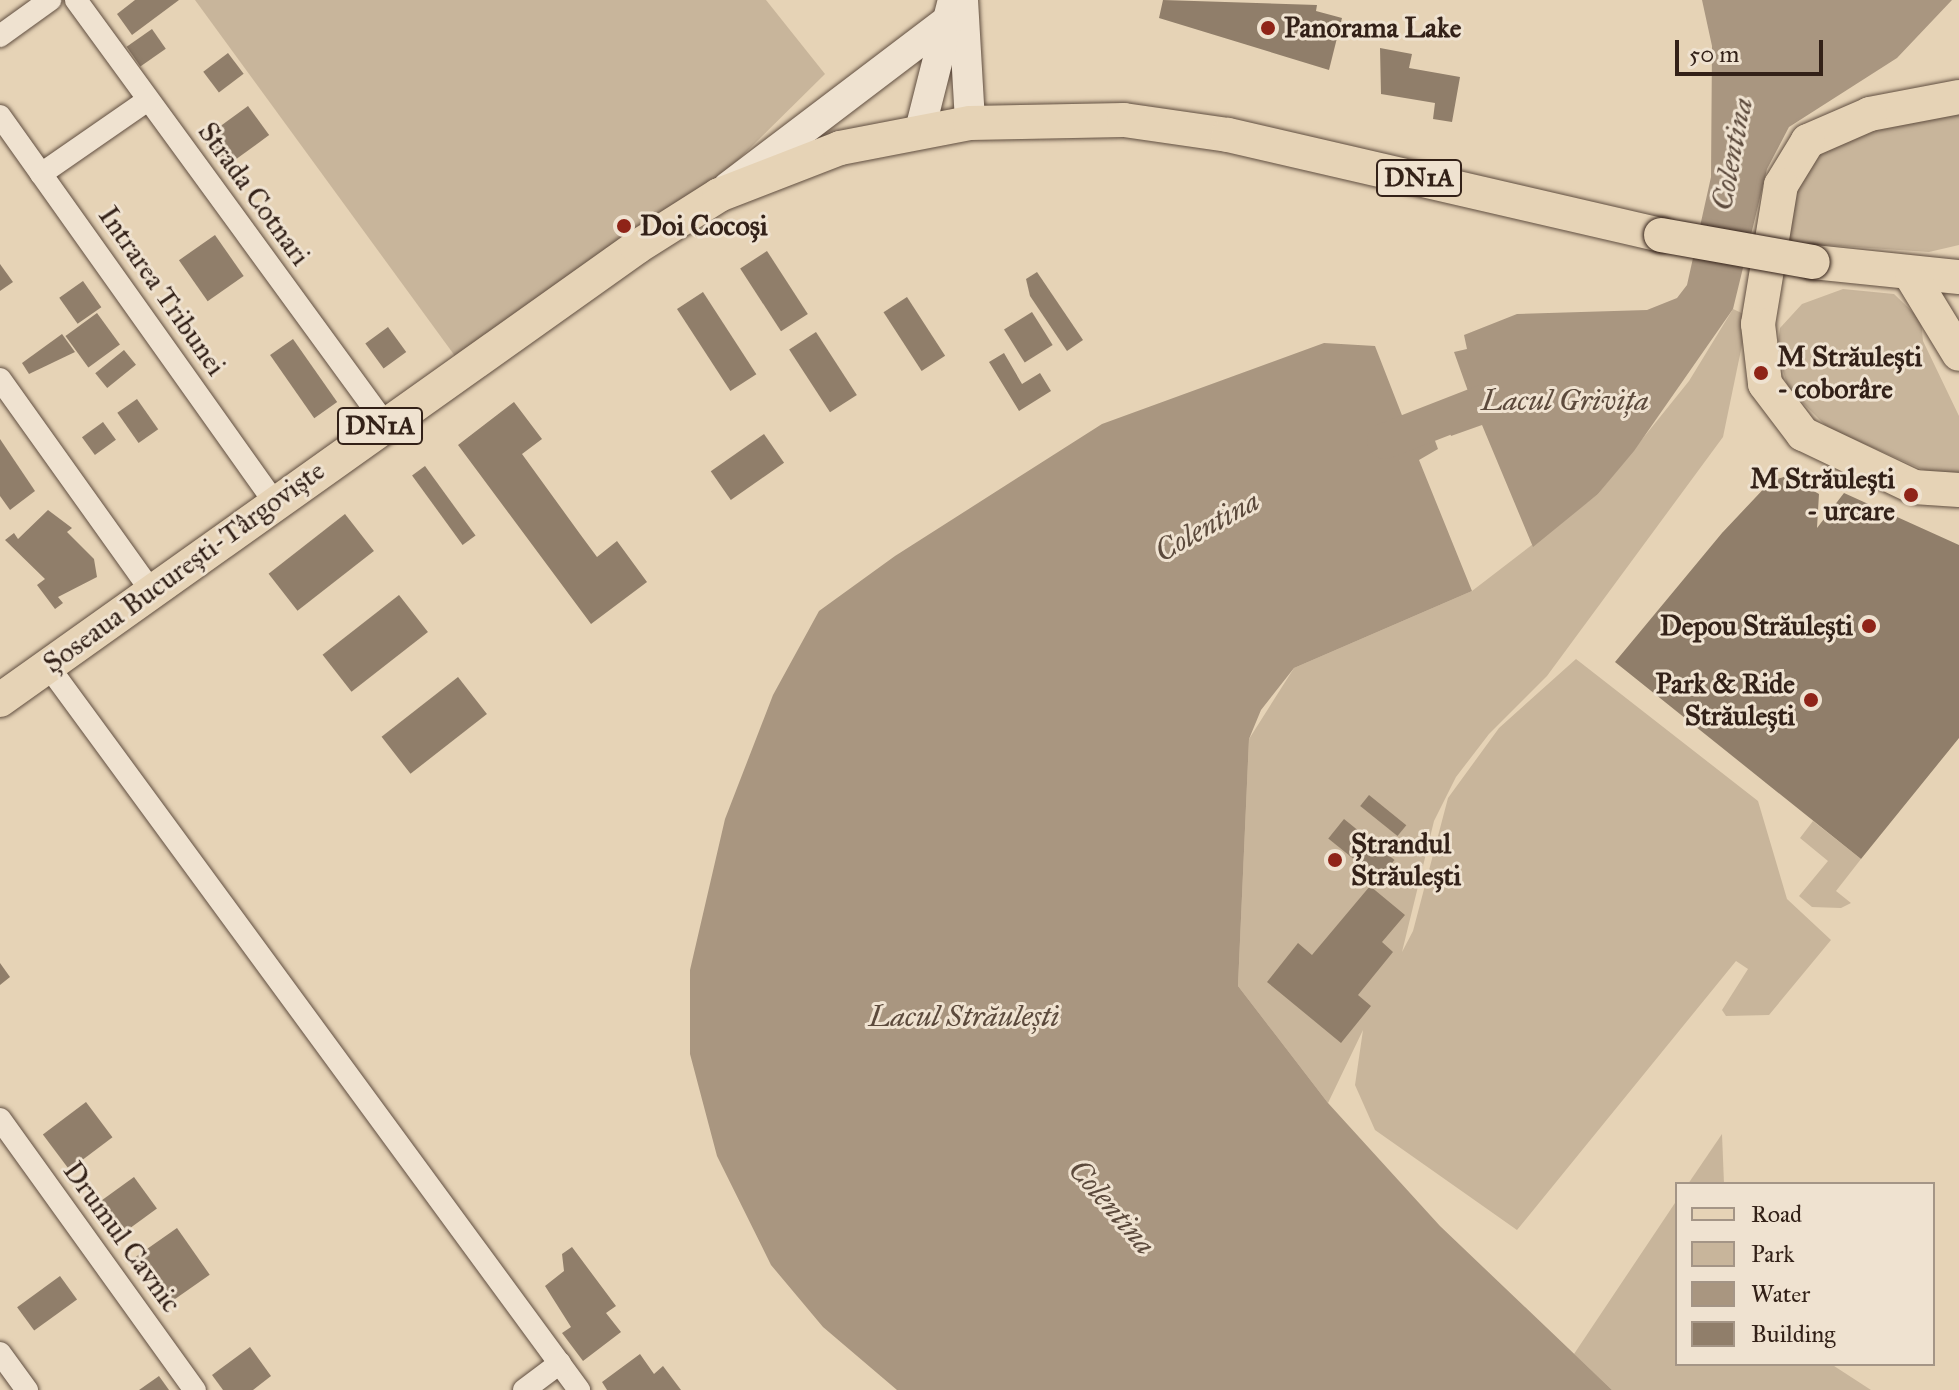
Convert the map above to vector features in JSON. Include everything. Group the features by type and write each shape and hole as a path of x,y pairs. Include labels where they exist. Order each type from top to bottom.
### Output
{"main road":[{"path":"963,0 970,123"},
{"path":"920,130 948,12"},
{"path":"719,195 948,12"},
{"path":"1959,97 1870,114 1808,141 1781,185 1758,324 1765,384 1803,434 1914,487 1959,490"},
{"name":"Șoseaua București-Târgoviște","path":"0,700 384,422 719,195 840,148 920,130 970,123 1065,117 1175,125 1661,235 1847,267"},
{"name":"DN1A","path":"1847,267 1959,254"},
{"path":"1847,267 1912,277 1959,277"},
{"path":"1912,277 1959,354"}],"street":[{"path":"0,36 50,0"},
{"name":"Strada Cotnari","path":"76,0 384,422"},
{"path":"41,174 148,100"},
{"name":"Intrarea Tribunei","path":"2,125 41,174 274,501"},
{"path":"0,379 151,591"},
{"path":"48,666 579,1390"},
{"name":"Drumul Cavnic","path":"0,1119 195,1390"},
{"path":"0,1353 27,1390"},
{"path":"524,1390 560,1363"}],"green space":[{"path":"195,0 766,0 825,74 675,222 463,367"},
{"path":"1959,105 1959,245 1929,252 1781,242 1803,168 1845,131"},
{"path":"1843,289 1894,294 1921,320 1923,341 1959,416 1959,473 1940,477 1828,428 1788,388 1777,350 1780,328 1802,304"},
{"path":"1733,309 1748,316 1723,437 1547,676 1489,734 1456,777 1434,821 1402,952 1379,996 1413,931 1448,798 1499,728 1576,659 1758,801 1787,899 1831,940 1769,1015 1726,1016 1722,1010 1748,969 1736,961 1517,1230 1375,1130 1355,1085 1363,1030 1328,1103 1238,986 1249,739 1294,668 1472,591 1598,494 1689,381"},
{"path":"1813,821 1861,859 1836,891 1851,903 1841,908 1812,907 1799,896 1828,861 1800,838"},
{"path":"1722,1134 1724,1182 1689,1182"},
{"path":"1675,1203 1675,1366 1834,1366 1871,1390 1612,1390 1574,1354"}],"water":[{"name":"Lacul Grivița","path":"1702,0 1952,0 1897,58 1789,127 1767,169 1733,309 1634,451 1598,494 1533,547 1482,425 1451,436 1440,404 1469,394 1454,352 1467,349 1464,335 1517,314 1647,310 1677,298 1687,285 1711,177 1712,46"},
{"name":"Lacul Străulești","path":"1324,343 1375,346 1405,423 1426,416 1438,449 1419,460 1472,591 1294,668 1261,710 1249,739 1238,986 1328,1103 1440,1226 1612,1390 897,1390 823,1327 771,1265 717,1156 690,1054 690,970 725,819 773,695 819,611 895,556 1102,424"}],"building":[{"path":"135,0 179,0 132,35 117,14"},
{"name":"Panorama Lake","path":"1163,0 1317,5 1316,11 1342,18 1329,70 1159,18"},
{"path":"152,29 166,49 140,66 127,47"},
{"path":"1380,48 1412,54 1409,68 1460,77 1452,122 1433,119 1435,103 1381,94"},
{"path":"228,53 244,74 219,92 203,72"},
{"path":"248,106 269,135 224,168 203,139"},
{"path":"215,235 244,276 208,301 179,260"},
{"path":"767,251 808,314 781,331 740,268"},
{"path":"0,264 13,282 0,291"},
{"path":"1037,272 1083,340 1067,351 1030,296 1026,279"},
{"path":"83,281 101,307 78,324 59,298"},
{"path":"703,292 756,374 730,391 677,309"},
{"path":"907,297 945,356 922,371 884,312"},
{"path":"1032,312 1053,345 1025,363 1004,329"},
{"path":"97,313 120,345 88,367 65,336"},
{"path":"388,327 406,352 384,369 365,343"},
{"path":"816,332 857,395 830,412 789,349"},
{"path":"62,334 75,352 29,374 22,363"},
{"path":"293,339 337,402 314,418 270,355"},
{"path":"124,350 136,365 107,388 95,373"},
{"path":"1004,353 1022,384 1040,373 1051,391 1019,411 989,362"},
{"path":"137,399 158,429 139,443 117,413"},
{"path":"514,402 542,439 522,454 580,534 597,557 617,541 647,582 591,624 458,445"},
{"path":"103,422 116,440 95,455 82,437"},
{"path":"764,434 784,463 731,500 711,471"},
{"path":"0,439 35,491 10,510 0,496"},
{"path":"425,466 476,536 463,545 412,475"},
{"name":"Park & Ride Străulești","path":"1787,476 1819,494 1817,528 1844,493 1959,545 1959,738 1861,859 1615,662 1722,533 1771,481"},
{"path":"48,510 72,528 67,532 94,559 97,577 58,597 63,603 55,609 37,585 45,579 5,540 14,533 18,539"},
{"path":"345,514 374,551 297,611 269,574"},
{"path":"399,595 428,632 351,692 323,655"},
{"path":"458,677 487,714 410,774 382,737"},
{"path":"1369,795 1406,825 1397,836 1360,806"},
{"path":"1344,819 1395,860 1379,879 1328,838"},
{"path":"1370,886 1405,915 1382,942 1393,952 1358,995 1371,1006 1341,1043 1267,982 1298,943 1312,955"},
{"path":"0,963 10,977 0,985"},
{"path":"86,1102 112,1137 69,1170 43,1134"},
{"path":"134,1177 157,1209 121,1234 98,1203"},
{"path":"177,1228 210,1275 168,1304 135,1257"},
{"path":"572,1247 616,1306 606,1313 621,1332 583,1361 562,1333 571,1327 545,1286 564,1271 562,1254"},
{"path":"60,1276 77,1299 34,1331 17,1307"},
{"path":"250,1347 271,1376 253,1390 223,1390 212,1375"},
{"path":"640,1354 654,1374 663,1366 681,1390 607,1390 602,1382"},
{"path":"159,1376 169,1390 139,1390"}],"waterway":[{"name":"Colentina","path":"1385,441 1490,400"}],"place":[{"name":"Panorama Lake","path":"1268,28"},
{"name":"Doi Cocoși","path":"624,226"},
{"name":"M Străulești - coborâre","path":"1761,373"},
{"name":"M Străulești - urcare","path":"1911,495"},
{"name":"Depou Străulești","path":"1869,626"},
{"name":"Park & Ride Străulești","path":"1811,700"},
{"name":"Ștrandul Străulești","path":"1335,860"}]}
